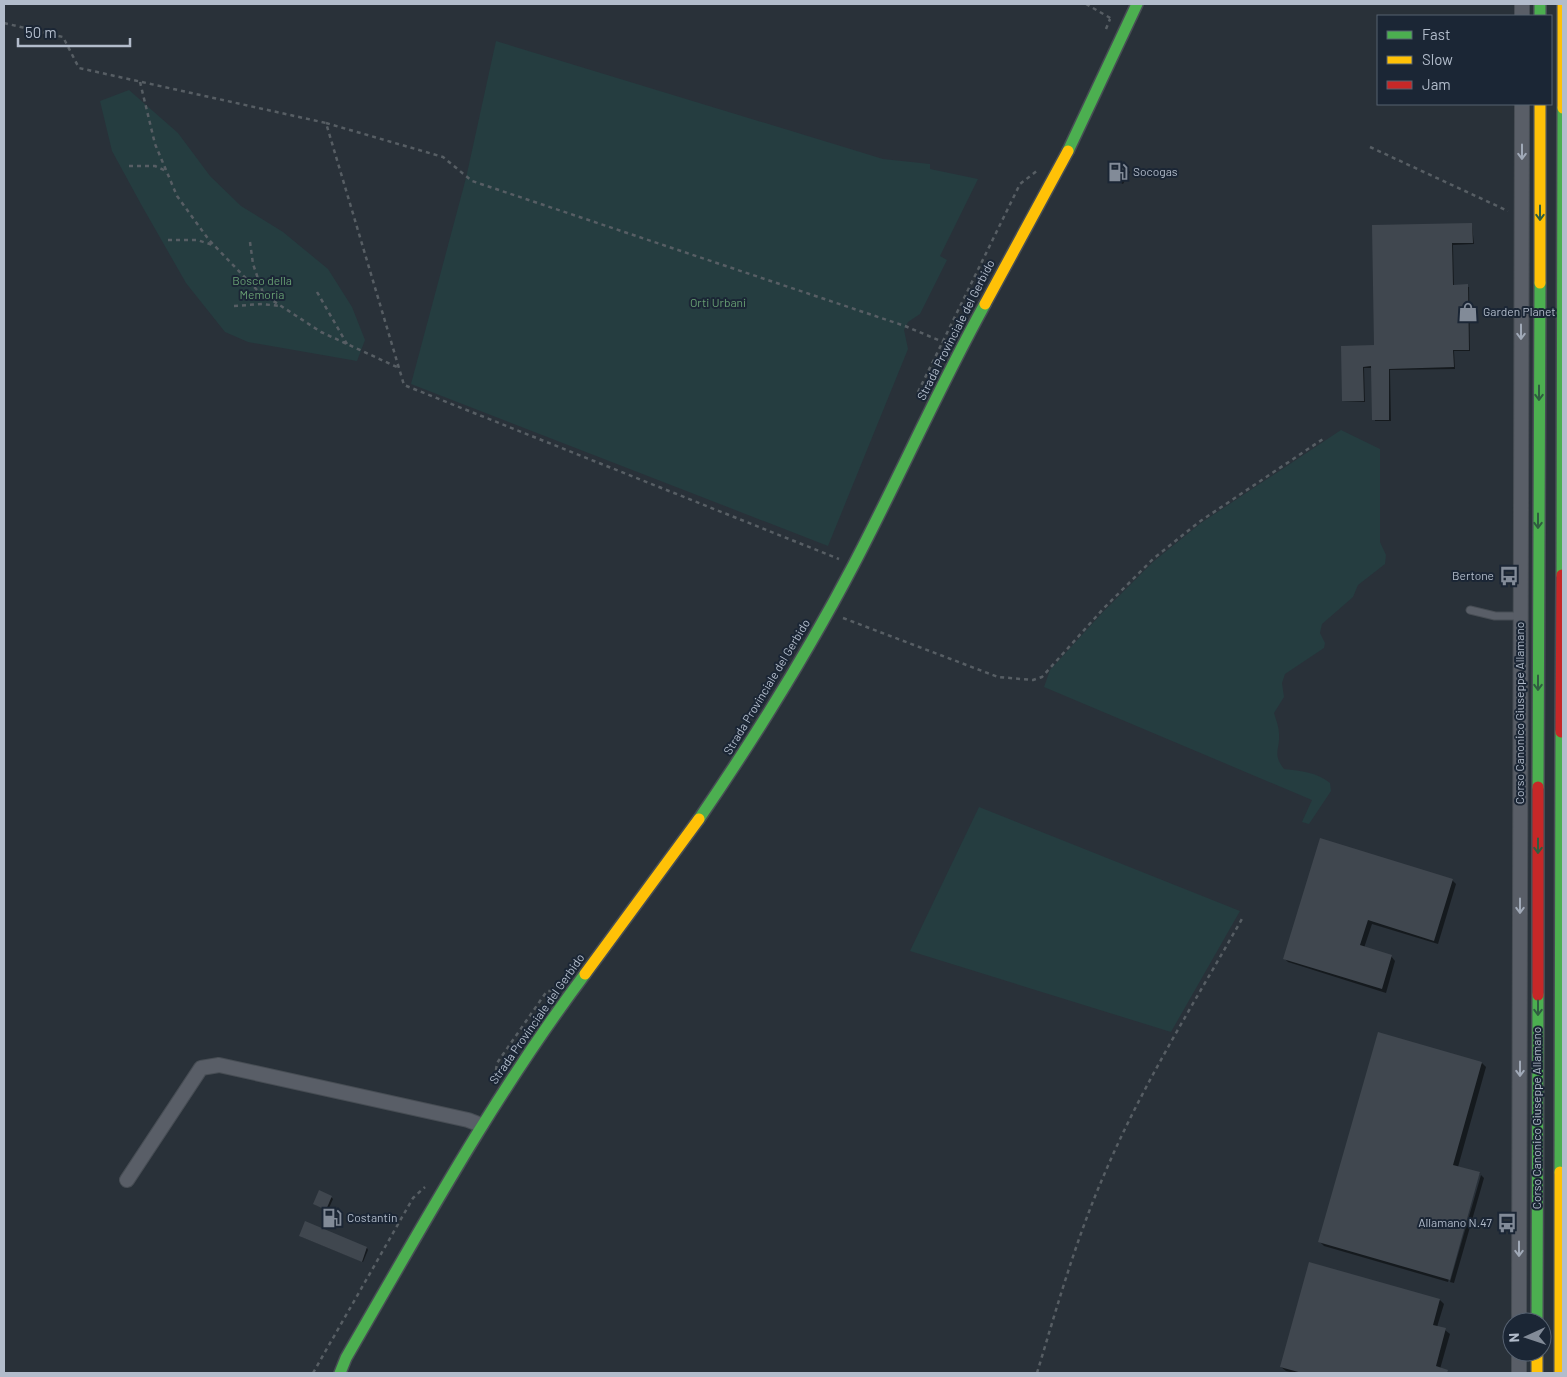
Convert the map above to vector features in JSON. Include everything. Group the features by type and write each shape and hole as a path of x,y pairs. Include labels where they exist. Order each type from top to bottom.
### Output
{"main road":[{"name":"Strada Provinciale del Gerbido","path":"340,1373 354,1345 481,1125 540,1034 715,797 760,728 829,610 883,508 964,343 1079,130 1137,4"},
{"name":"Corso Canonico Giuseppe Allamano","path":"1560,1373 1563,4"},
{"name":"Corso Canonico Giuseppe Allamano","path":"1537,1312 1540,105"},
{"name":"Strada Provinciale del Gerbido","path":"350,1373 354,1345"}],"street":[{"name":"Corso Canonico Giuseppe Allamano","path":"1519,1312 1522,105"},
{"path":"1520,472 1562,471"},
{"path":"127,1180 201,1068 206,1066 219,1065 468,1120 481,1125"}],"lane":[{"path":"1470,610 1495,616 1520,616"}],"path":[{"path":"1086,4 1126,28"},
{"path":"1106,32 1110,18 1117,14"},
{"path":"4,23 63,37 79,68 326,123 443,157 472,180 906,326 943,342"},
{"path":"140,82 155,144 177,196 214,245 263,294 281,306 321,332 399,368"},
{"path":"326,123 404,385 842,561"},
{"path":"1370,147 1502,209 1522,216"},
{"path":"129,166 155,166 166,170"},
{"path":"918,393 1020,184 1045,166"},
{"path":"168,240 197,240 214,245"},
{"path":"250,242 253,264 263,294"},
{"path":"317,292 348,345"},
{"path":"234,306 262,304 281,306"},
{"path":"829,610 854,623 998,677 1033,680 1042,677 1103,609 1153,559 1199,522 1323,439"},
{"path":"1037,1373 1058,1304 1103,1176 1147,1086 1243,917"},
{"path":"495,1074 497,1063 547,991 558,990"},
{"path":"312,1373 413,1198 427,1185"}],"green space":[{"name":"Orti Urbani","path":"496,41 883,159 930,164 930,169 978,179 940,256 947,260 920,314 908,322 904,330 908,349 828,546 411,384 466,178"},
{"name":"Bosco della Memoria","path":"129,90 178,133 210,176 241,206 283,232 328,269 352,307 365,340 357,361 248,342 225,332 186,283 112,151 100,101"},
{"path":"1341,430 1380,449 1380,542 1386,555 1385,564 1358,585 1353,597 1322,624 1320,633 1325,643 1324,648 1285,674 1282,683 1284,697 1274,713 1279,731 1277,756 1280,764 1284,769 1314,774 1330,783 1331,791 1309,824 1302,822 1312,800 1044,687 1050,670 1103,612 1153,562 1201,523"},
{"path":"979,807 1240,911 1171,1032 910,951"}],"building":[{"path":"1116,162 1129,169 1121,183 1108,175"},
{"path":"1472,223 1473,243 1452,243 1453,285 1468,284 1469,350 1453,350 1454,367 1389,369 1389,420 1372,420 1371,366 1363,367 1364,401 1342,401 1341,346 1374,345 1372,225"},
{"path":"1320,838 1453,879 1434,941 1368,920 1360,945 1392,955 1382,989 1283,959"},
{"path":"1378,1032 1482,1062 1453,1165 1480,1172 1450,1280 1318,1242"},
{"path":"319,1190 332,1196 326,1210 313,1204"},
{"path":"305,1221 367,1247 362,1262 299,1236"},
{"path":"1309,1262 1440,1299 1433,1325 1446,1328 1436,1366 1448,1370 1447,1373 1302,1373 1280,1367"}],"traffic: fast":[{"path":"1068,151 1137,4"},
{"path":"1540,4 1540,15"},
{"path":"1562,575 1563,108"},
{"path":"1538,787 1540,283"},
{"path":"699,819 780,694 836,597 871,532 951,368 985,304"},
{"path":"1560,1172 1561,732"},
{"path":"340,1373 346,1358 489,1114 585,974"},
{"path":"1537,1312 1538,995"}],"traffic: slow":[{"path":"1563,4 1563,108"},
{"path":"1540,105 1540,283"},
{"path":"985,304 1068,151"},
{"path":"585,974 699,819"},
{"path":"1560,1172 1560,1373"},
{"path":"1537,1362 1537,1373"}],"traffic: jam":[{"path":"1561,732 1562,575"},
{"path":"1538,787 1538,995"}],"place":[{"name":"Socogas","path":"1118,172"},
{"name":"Garden Planet","path":"1468,312"},
{"name":"Bertone","path":"1509,576"},
{"name":"Costantin","path":"332,1218"},
{"name":"Allamano N.47","path":"1507,1223"}]}
